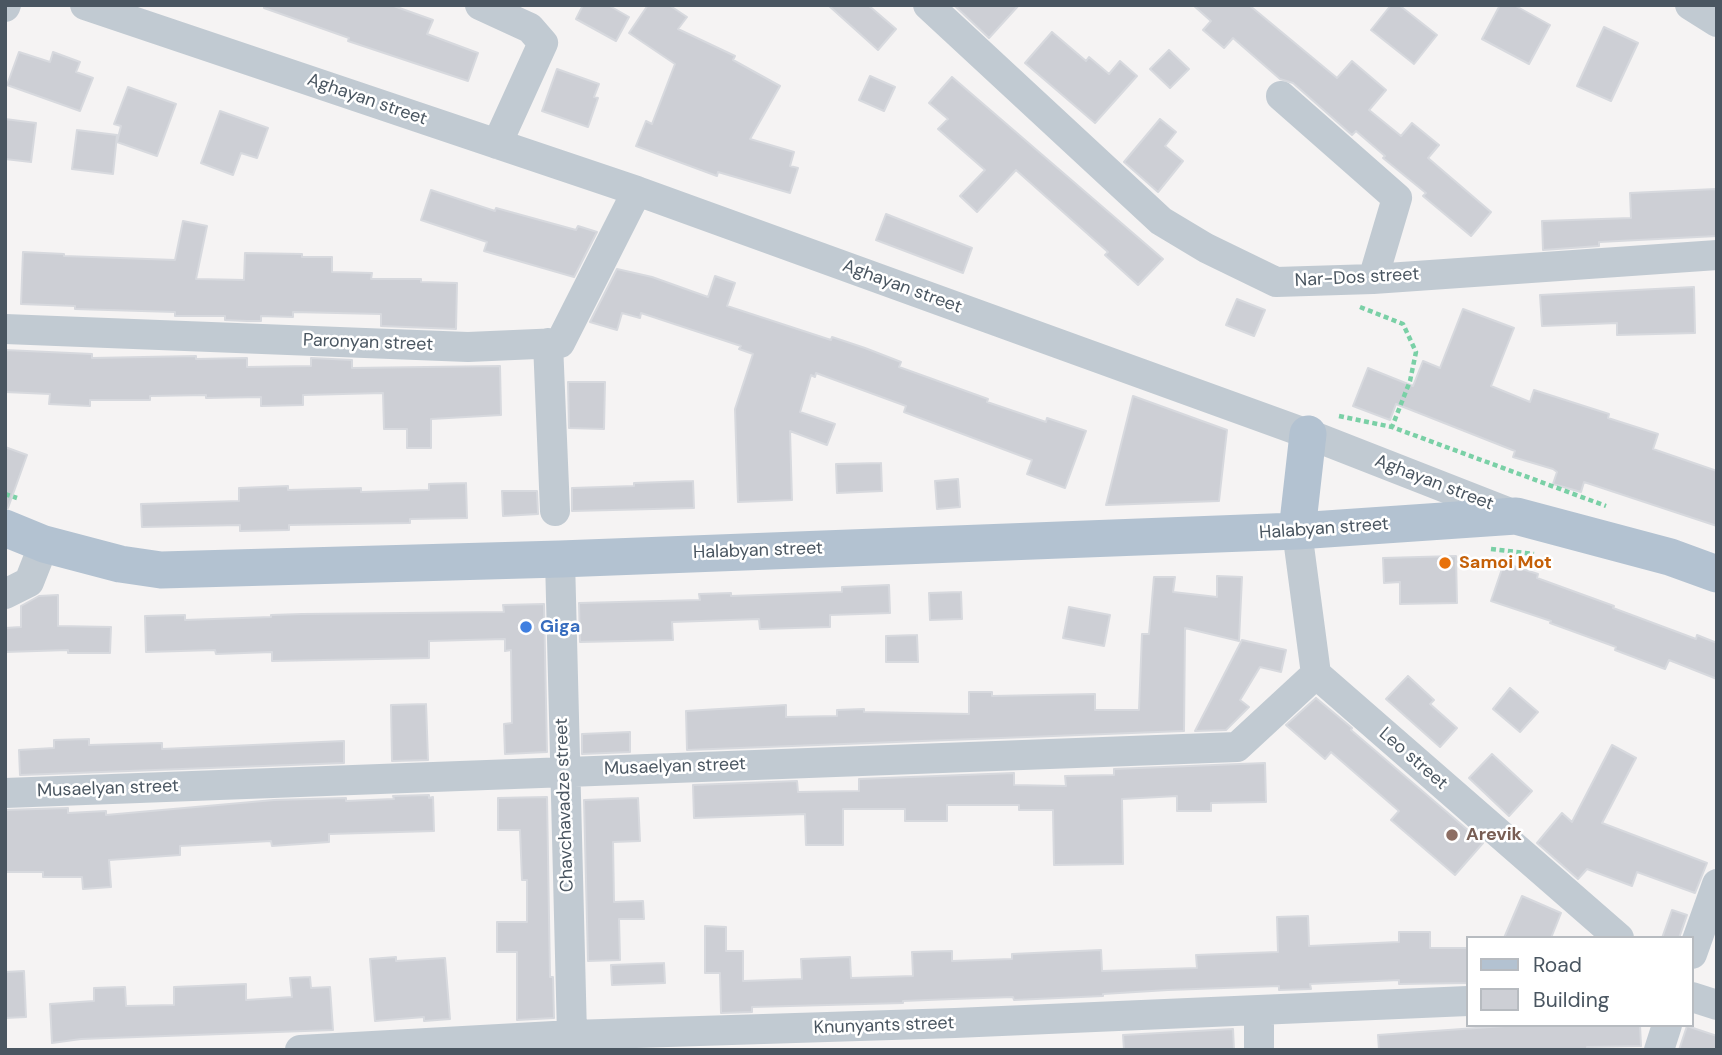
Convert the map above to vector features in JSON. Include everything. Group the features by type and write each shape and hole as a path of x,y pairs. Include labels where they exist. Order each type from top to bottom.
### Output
{"main road":[{"path":"1297,531 1308,434"},
{"name":"Halabyan street","path":"5,528 44,544 120,564 161,570 560,559 1297,531 1516,516"},
{"name":"Aghayan street","path":"1516,516 1670,557 1717,573"}],"street":[{"name":"Aghayan street","path":"85,5 637,191 1308,434 1516,516"},
{"path":"480,5 530,28 543,43 497,144"},
{"name":"Nar-Dos street","path":"928,5 1161,220 1206,248 1276,282 1373,279 1717,256"},
{"path":"1690,5 1717,22"},
{"path":"1281,96 1397,198 1373,279"},
{"path":"555,511 548,343 560,343 637,191"},
{"name":"Paronyan street","path":"5,329 467,347 548,343"},
{"path":"1297,531 1316,674"},
{"path":"5,594 29,582 44,544"},
{"name":"Chavchavadze street","path":"560,559 570,1043"},
{"name":"Musaelyan street","path":"5,793 1237,747 1316,674"},
{"name":"Leo street","path":"1316,674 1602,931"},
{"path":"1694,948 1717,884"},
{"path":"1694,998 1717,1005"},
{"name":"Knunyants street","path":"300,1050 951,1037 1259,1011 1466,1002"},
{"path":"1259,1011 1259,1050"},
{"path":"1659,1050 1666,1027"}],"path":[{"path":"1334,280 1334,296 1403,324 1416,352 1410,381 1392,427"},
{"path":"1339,416 1392,427 1614,509"},
{"path":"1490,549 1544,555"}],"building":[{"path":"264,5 391,5 433,20 427,34 478,53 468,81 348,41 349,38 264,8"},
{"path":"583,5 608,5 629,17 616,41 576,19"},
{"path":"648,5 669,5 687,17 678,29 735,56 733,60 780,86 750,139 794,152 790,166 798,168 790,193 718,172 717,176 636,146 646,121 652,124 675,64 629,33"},
{"path":"828,5 868,5 896,29 878,50"},
{"path":"954,5 1019,5 989,38"},
{"path":"1193,5 1249,5 1337,78 1352,61 1386,90 1369,110 1401,136 1412,123 1439,145 1428,158 1491,212 1471,236 1423,196 1426,193 1383,158 1385,156 1356,131 1352,135 1293,83 1280,79 1233,38 1224,48 1203,30 1211,21"},
{"path":"1391,5 1399,5 1437,35 1414,64 1371,30"},
{"path":"1500,5 1514,5 1550,25 1529,64 1482,39"},
{"path":"1604,27 1638,43 1611,101 1577,86"},
{"path":"1052,32 1086,61 1089,57 1109,74 1120,61 1137,76 1095,123 1025,63"},
{"path":"1169,50 1189,69 1170,88 1150,69"},
{"path":"19,52 50,62 53,52 80,62 76,72 93,78 80,111 7,85"},
{"path":"557,69 599,84 594,97 598,98 588,127 542,111"},
{"path":"870,76 895,87 884,111 859,100"},
{"path":"952,77 1163,259 1138,285 1105,255 1108,252 1016,170 977,212 960,196 985,170 938,129 948,119 929,103"},
{"path":"128,87 176,104 157,156 117,142 121,126 114,124"},
{"path":"220,111 268,128 257,158 241,153 233,175 201,163"},
{"path":"5,119 36,123 31,162 5,159"},
{"path":"1160,119 1176,132 1165,146 1183,161 1158,192 1124,162"},
{"path":"77,130 117,135 113,174 72,169"},
{"path":"1716,189 1717,236 1599,242 1599,246 1543,250 1542,221 1631,218 1630,193"},
{"path":"431,190 495,211 496,208 576,230 578,226 597,232 574,277 484,251 487,242 421,220"},
{"path":"886,214 972,248 963,273 876,240"},
{"path":"183,221 207,226 196,279 244,280 245,253 332,257 332,272 372,273 371,279 421,279 421,282 457,283 456,329 381,326 381,314 293,312 293,317 261,316 261,321 247,321 225,320 225,316 175,316 175,312 75,309 75,306 21,304 23,252 175,260"},
{"path":"617,269 652,277 708,297 715,276 735,283 727,306 831,340 832,337 865,348 901,362 899,367 988,399 987,402 1046,422 1047,418 1086,431 1065,488 1027,474 1032,460 904,412 906,406 816,373 815,377 811,375 800,412 835,424 827,445 790,431 792,500 738,502 735,409 753,354 739,349 741,346 641,313 640,318 622,313 617,330 590,322"},
{"path":"1694,287 1695,333 1617,335 1617,323 1542,326 1540,295"},
{"path":"1237,299 1265,310 1254,336 1226,325"},
{"path":"1463,309 1514,328 1491,386 1530,402 1534,390 1609,414 1608,418 1658,434 1653,449 1717,471 1717,526 1584,482 1581,492 1553,484 1557,472 1553,469 1513,457 1515,451 1396,404 1390,420 1353,406 1368,368 1413,386 1423,361 1440,368"},
{"path":"5,350 92,354 92,358 247,358 247,367 311,366 311,358 352,360 352,368 500,366 501,415 431,419 431,448 407,448 407,429 384,429 383,393 303,395 303,405 261,406 261,397 206,398 206,395 150,396 150,400 90,400 90,406 49,404 50,394 5,392"},
{"path":"568,382 605,382 604,429 569,428"},
{"path":"1133,396 1227,430 1219,501 1106,505"},
{"path":"5,447 27,455 8,508 5,508"},
{"path":"881,463 882,491 837,493 836,464"},
{"path":"958,479 960,507 937,509 935,481"},
{"path":"693,481 694,508 572,511 572,488"},
{"path":"466,483 467,518 410,519 410,523 289,525 289,530 240,531 240,525 142,527 141,504 239,501 239,488 361,488 361,492 429,490 429,484"},
{"path":"502,491 537,491 538,514 503,516"},
{"path":"1456,556 1457,603 1400,604 1400,582 1384,583 1383,558"},
{"path":"1504,563 1538,574 1537,578 1614,606 1613,608 1696,639 1697,635 1717,643 1717,679 1669,660 1665,669 1615,650 1616,647 1550,623 1551,621 1491,601"},
{"path":"1217,576 1242,577 1239,641 1185,628 1184,731 687,750 686,711 786,705 786,717 837,716 837,710 864,709 864,712 969,714 969,692 992,692 992,696 1095,694 1095,710 1139,710 1142,634 1149,634 1154,577 1175,577 1173,592 1217,597"},
{"path":"889,585 890,613 830,615 830,627 760,629 759,619 672,622 673,640 580,642 579,603 700,600 699,594 731,593 731,596 842,592 842,587"},
{"path":"961,592 962,619 930,620 929,593"},
{"path":"58,595 58,626 111,627 110,653 68,653 68,650 5,652 5,628 21,627 21,606 39,596"},
{"path":"544,604 547,752 505,754 504,724 512,723 511,650 505,651 505,639 429,641 429,658 272,661 272,652 146,652 145,616 185,615 185,620 302,614 504,612 503,605"},
{"path":"1069,607 1110,615 1104,646 1063,638"},
{"path":"917,635 918,662 886,662 886,636"},
{"path":"1242,640 1286,650 1281,672 1260,667 1240,700 1249,707 1226,730 1195,731"},
{"path":"1408,676 1434,700 1430,704 1457,728 1440,747 1386,699"},
{"path":"1510,688 1538,712 1520,732 1493,709"},
{"path":"1316,698 1483,843 1455,875 1391,820 1399,811 1331,752 1325,759 1286,725"},
{"path":"426,704 428,760 392,761 391,705"},
{"path":"630,732 630,752 582,754 582,734"},
{"path":"89,739 89,745 162,743 162,749 344,741 344,763 20,775 19,750 54,748 54,740"},
{"path":"1612,745 1636,758 1602,823 1707,863 1695,893 1637,872 1632,886 1587,869 1578,879 1537,843 1562,813 1572,822"},
{"path":"1492,754 1532,791 1509,816 1469,778"},
{"path":"1265,763 1266,802 1211,803 1211,811 1177,811 1177,796 1122,799 1123,864 1054,865 1053,810 1019,810 1019,805 947,805 947,821 905,821 905,809 843,809 843,845 806,845 805,814 694,818 693,785 797,781 798,792 859,791 859,779 1014,773 1014,785 1066,786 1065,776 1114,775 1114,769"},
{"path":"429,795 429,798 433,797 434,831 329,834 329,842 272,846 271,841 180,846 180,855 109,860 111,887 83,889 82,877 43,877 43,872 5,872 5,810 68,808 68,813 106,811 106,815 274,800 346,798 346,801"},
{"path":"547,797 550,977 553,977 554,1018 517,1020 517,952 497,952 497,922 527,922 527,880 522,880 520,830 498,830 498,798"},
{"path":"638,798 640,841 613,842 614,902 643,901 644,919 619,919 620,960 588,961 584,800"},
{"path":"1522,896 1561,913 1552,936 1505,936"},
{"path":"1672,910 1687,915 1680,936 1663,936"},
{"path":"1308,916 1309,946 1399,942 1399,932 1430,932 1430,948 1466,948 1466,983 1399,984 1399,980 1310,984 1311,989 1279,990 1279,986 1168,990 1014,1000 1013,997 752,1007 752,1012 721,1013 720,973 705,973 705,926 726,927 726,951 743,951 743,981 802,979 801,959 850,957 851,978 913,976 912,952 952,951 952,961 1012,959 1012,954 1101,950 1102,971 1197,968 1196,955 1278,952 1277,917"},
{"path":"396,957 396,961 445,958 450,1019 424,1021 424,1017 375,1021 370,959"},
{"path":"664,963 665,983 612,985 611,965"},
{"path":"24,971 26,1017 5,1018 5,972"},
{"path":"310,977 311,988 330,987 333,1030 81,1039 52,1043 50,1004 94,1001 94,988 125,987 126,1006 174,1005 174,987 246,984 246,1000 292,997 290,978"},
{"path":"1490,1027 1640,1027 1641,1046 1587,1047 1587,1050 1379,1050 1378,1035"},
{"path":"1687,1027 1717,1036 1717,1050 1679,1050"},
{"path":"1233,1029 1234,1050 1124,1050 1123,1035"}],"place":[{"name":"Samoi Mot","path":"1445,563"},
{"name":"Giga","path":"526,627"},
{"name":"Arevik","path":"1452,835"}]}
